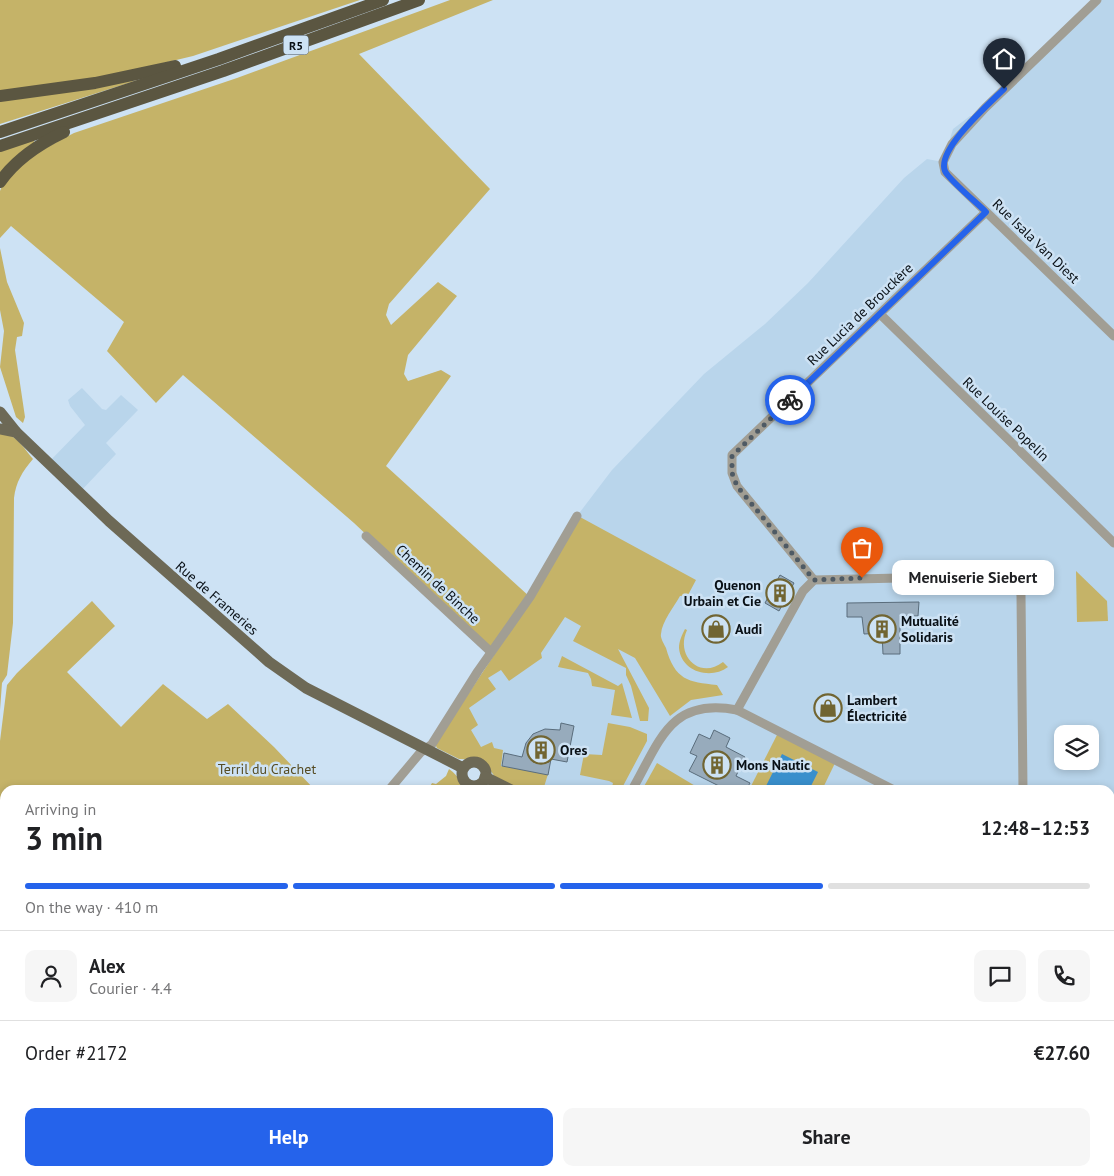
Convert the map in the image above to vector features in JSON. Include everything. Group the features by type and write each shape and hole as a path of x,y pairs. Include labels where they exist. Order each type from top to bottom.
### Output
{"highway":[{"name":"R5","path":"0,132 219,59 383,0"},
{"name":"R5","path":"0,146 301,44 419,0"},
{"path":"0,96 135,76 203,59 219,59"},
{"path":"0,182 15,164 30,151 85,117"}],"main road":[{"name":"Rue de Frameries","path":"0,412 16,432 122,533 269,662 306,688 463,768"},
{"path":"0,429 16,432"},
{"path":"470,785 465,783 461,775 467,763 477,762 483,766 484,780"},
{"path":"475,785 484,780 498,785"},
{"path":"484,780 491,785"}],"street":[{"name":"Rue Isala Van Diest","path":"1097,0 985,108 952,144 943,162 945,172 1114,336"},
{"name":"Rue Lucia de Brouckère","path":"814,580 737,486 732,473 732,456 986,212"},
{"name":"Rue Louise Popelin","path":"880,314 1114,543"},
{"path":"393,785 425,748 432,744 491,652 530,597 577,516"},
{"name":"Chemin de Binche","path":"366,536 491,652"},
{"path":"737,710 803,590 814,580 1006,577 1017,582 1021,595 1023,785"},
{"path":"635,785 665,733 674,722 686,712 708,707 737,710 884,785"}],"shaded area":[{"path":"1097,0 1114,0 1114,785 512,785 492,774 481,760 459,759 437,748 532,598 577,516 612,470 704,374 765,324 808,283 904,178 927,159 943,162 953,129 970,116 977,116"},
{"path":"82,388 102,409 106,410 121,395 138,410 106,443 116,454 79,493 48,463 85,425 70,406 68,400"}],"green space":[{"path":"0,0 360,0 193,56 105,77 0,91"},
{"path":"450,0 493,0 359,54 490,189 389,304 386,315 391,325 438,282 457,296 408,355 404,374 408,381 441,370 451,376 386,466 530,597 491,652 354,523 183,375 156,403 107,351 124,322 11,226 0,238 0,191 5,182 12,173 32,157 74,133 237,78"},
{"path":"138,80 0,124 0,99"},
{"path":"33,140 35,143 0,177 0,151"},
{"path":"0,248 7,282 24,323 22,336 17,337 15,350 25,417 23,423 16,417 0,367 4,331 0,310"},
{"path":"0,432 15,438 33,459 20,477 14,498 13,623 7,675 2,683 0,710"},
{"path":"580,517 696,580 688,595 680,596 664,624 661,637 678,673 690,680 717,685 723,695 691,700 670,716 635,658 618,649 649,708 648,721 640,721 631,686 626,675 626,668 573,641 581,626 565,617 541,653 542,658 509,681 501,670 488,678 496,689 469,708 478,725 471,730 481,747 492,742 494,748 503,750 501,766 548,774 545,785 511,785 495,777 481,760 459,759 437,748 435,744 532,598"},
{"path":"1076,571 1107,601 1108,621 1077,622"},
{"name":"Terril du Crachet","path":"92,601 115,626 67,672 121,727 163,684 207,719 228,704 274,747 310,785 0,785 0,741 7,685 17,673"},
{"path":"685,629 687,630 684,648 692,662 698,667 706,668 714,667 723,662 728,667 721,671 706,673 691,668 685,663 679,648"},
{"path":"562,656 618,686 622,683 632,718 611,715 615,690 592,686 588,673 558,667"},
{"path":"608,723 630,727 647,734 647,741 624,785 612,785 613,783 609,781 580,775 584,754 602,755"},
{"path":"779,731 836,761 824,785 752,785"},
{"path":"657,763 694,785 645,785"},
{"path":"449,769 463,785 431,785 432,783 436,784 446,776"}],"water":[{"path":"782,754 818,772 812,785 766,785"}],"building":[{"name":"Quenon Urbain et Cie","path":"780,575 794,583 779,611 765,603"},
{"name":"Mutualité Solidaris","path":"919,602 918,616 900,616 900,654 883,654 882,633 864,634 862,617 847,617 847,603"},
{"name":"Ores","path":"561,723 574,726 567,762 551,759 548,775 502,766 504,753 522,757 526,743 533,734 545,729 560,730"},
{"name":"Mons Nautic","path":"714,730 730,738 726,747 745,757 736,776 750,783 749,785 717,785 689,771 697,756 690,753 699,734 710,739"}],"way so far":[{"path":"790,400 732,456 732,473 737,486 814,580 862,578"}],"place":[{"name":"Menuiserie Siebert","path":"862,578"},
{"name":"Quenon Urbain et Cie","path":"780,593"},
{"name":"Audi","path":"716,629"},
{"name":"Mutualité Solidaris","path":"882,629"},
{"name":"Lambert Électricité","path":"828,708"},
{"name":"Ores","path":"541,750"},
{"name":"Mons Nautic","path":"717,765"}],"route":[{"path":"790,400 986,212 945,172 943,162 952,144 1004,89"}]}
